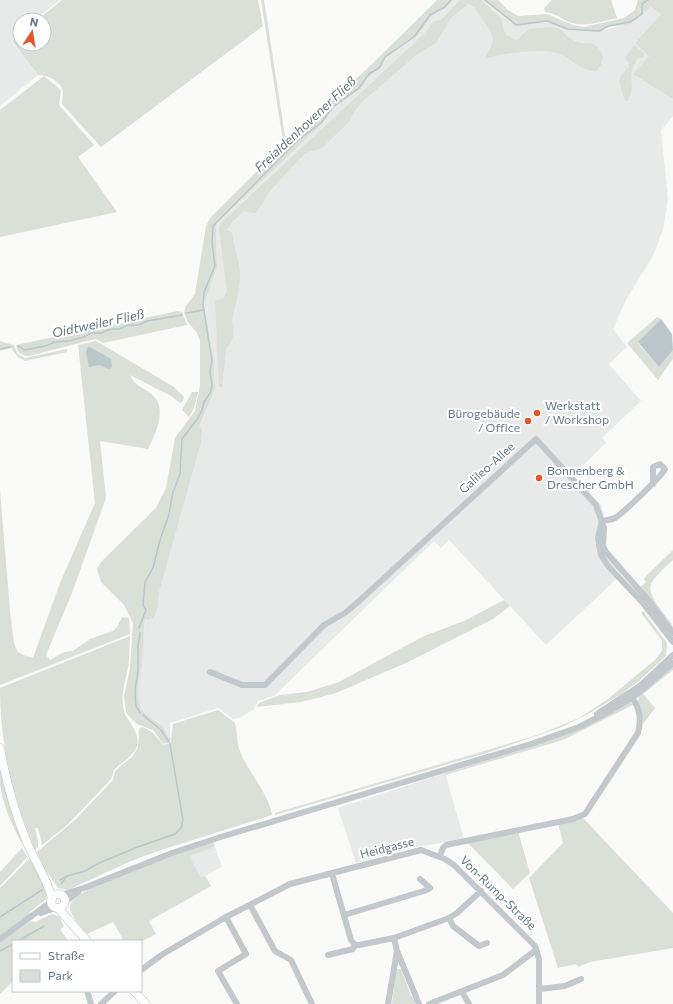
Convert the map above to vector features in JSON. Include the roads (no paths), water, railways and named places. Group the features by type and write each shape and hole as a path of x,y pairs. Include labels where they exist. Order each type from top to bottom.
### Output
{"main road":[{"path":"0,748 12,802 29,848 58,902 86,940"},
{"path":"135,992 146,1004"}],"street":[{"name":"Galileo-Allee","path":"210,672 242,685 265,685 324,625 345,613 358,602 536,439 596,505 604,528 603,546 606,552 649,601 673,633"},
{"path":"653,484 616,518 602,521 598,538 601,555 608,566 642,602 673,642"},
{"path":"631,695 673,654 673,647"},
{"path":"0,939 31,918 84,888 172,853 216,838 509,751 564,732 631,695 673,663"},
{"path":"440,856 442,848 446,845 573,818 585,814 638,733 641,721 639,710 631,695"},
{"name":"Heidgasse","path":"142,969 163,954 226,917 290,884 421,850 440,856"},
{"name":"Von-Rump-Straße","path":"440,856 454,865 481,891 531,942 536,950"},
{"path":"332,874 351,940 359,946 394,938 457,914 481,891"},
{"path":"344,915 424,892 430,888 420,879"},
{"path":"250,905 275,951 291,960 312,1004"},
{"path":"226,917 246,954 218,971 237,1004"},
{"path":"448,918 453,926 479,946 487,943"},
{"path":"394,938 397,951 419,1004"},
{"path":"328,955 353,948 355,944"},
{"path":"428,1004 503,975 536,950 539,959 539,1004"},
{"path":"388,1004 397,951"},
{"path":"540,989 564,986 581,979"},
{"path":"87,992 91,1004"},
{"path":"101,1004 115,992"},
{"path":"462,992 469,1004"}],"waterway":[{"name":"Freialdenhovener Fließ","path":"139,628 146,610 143,605 145,582 153,568 160,540 169,514 173,492 180,474 182,439 198,418 212,386 210,371 212,361 203,305 204,292 215,266 212,243 213,226 298,140 321,123 333,107 359,88 369,74 379,68 385,57 414,37 430,15 445,7 451,0"},
{"name":"Freialdenhovener Fließ","path":"485,0 516,25 548,21 567,29 599,31 608,26 630,22 642,14 642,4 648,0"},
{"name":"Oidtweiler Fließ","path":"187,313 204,310"},
{"name":"Oidtweiler Fließ","path":"18,346 25,350 45,346 55,342 69,341 84,337 91,333 101,333 111,329 119,329 129,325 139,325 147,321 182,315"},
{"name":"Oidtweiler Fließ","path":"0,349 10,347"},
{"path":"140,633 138,646 138,670 135,690 136,706 140,713"},
{"path":"143,715 161,730 169,742"},
{"path":"61,884 67,876 85,871 97,864 135,848 175,834 181,828 183,820 170,744"},
{"path":"60,880 67,876"},
{"path":"0,917 42,890"},
{"path":"20,940 44,926"},
{"path":"0,951 12,945"}],"place":[{"name":"Werkstatt / Workshop","path":"537,413"},
{"name":"Bürogebäude / Office","path":"528,421"},
{"name":"Bonnenberg & Drescher GmbH","path":"539,478"}]}
